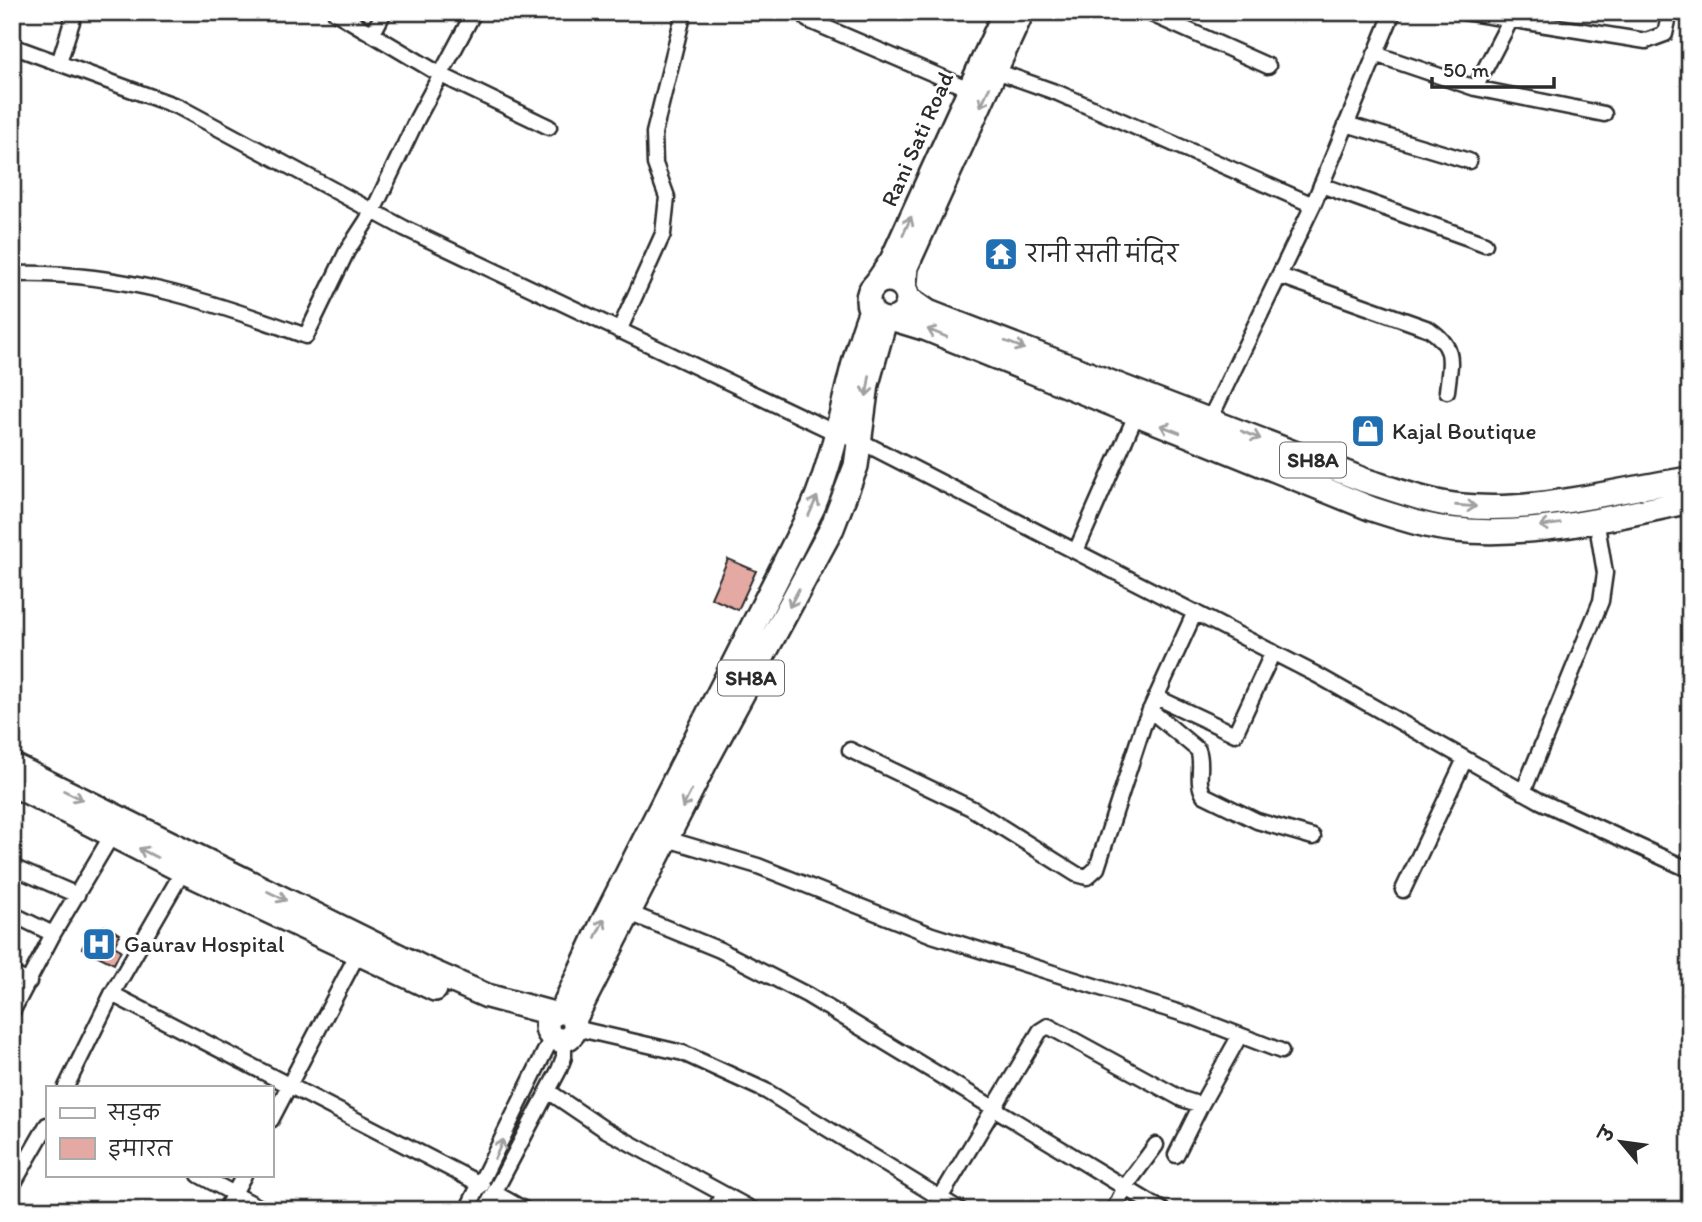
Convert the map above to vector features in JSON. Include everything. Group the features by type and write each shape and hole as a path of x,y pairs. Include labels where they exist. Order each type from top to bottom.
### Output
{"main road":[{"name":"SH8A","path":"1690,479 1515,506 1462,506 1412,496 1364,480 928,312 891,280 874,285 868,302 883,316 927,329 1372,509 1436,527 1483,532 1596,519 1690,502"},
{"name":"SH8A","path":"561,1025 667,839 832,528 850,486 849,437 855,355 883,316 907,307 907,294"},
{"name":"SH8A","path":"561,1025 602,924 791,556 827,475 849,437"},
{"path":"12,765 423,968 561,1025"},
{"path":"12,784 183,871 358,955 491,1012 561,1025"}],"street":[{"path":"59,63 75,12"},
{"path":"335,12 441,75 549,127"},
{"path":"373,33 384,12"},
{"path":"12,274 42,273 123,280 220,305 306,336 347,251 373,211 474,12"},
{"path":"619,331 663,234 667,197 655,164 654,133 684,12"},
{"name":"Rani Sati Road","path":"874,285 891,260 1004,12"},
{"path":"907,294 907,267 1023,12"},
{"path":"1147,12 1268,66"},
{"path":"1210,419 1313,205 1393,12"},
{"path":"1464,12 1512,17 1646,41 1665,34 1670,12"},
{"path":"1475,88 1512,17"},
{"path":"808,20 969,89"},
{"path":"12,46 179,107 373,211 619,331 849,437 1076,551 1273,652 1523,792 1690,870"},
{"path":"1376,54 1475,88 1604,114"},
{"path":"996,71 1058,93 1313,205"},
{"path":"1346,124 1469,160"},
{"path":"1321,185 1485,244"},
{"path":"1280,276 1429,329 1440,336 1447,344 1450,356 1447,391"},
{"path":"1076,551 1136,415"},
{"path":"1523,792 1601,601 1605,573 1596,519"},
{"path":"850,750 971,807 1076,874 1087,877 1097,868 1153,703 1195,612"},
{"path":"1153,703 1236,734 1273,652"},
{"path":"1153,703 1198,750 1201,758 1199,783 1204,795 1257,821 1313,836"},
{"path":"1403,890 1465,759"},
{"path":"12,1012 53,934 112,835"},
{"path":"667,839 758,866 932,935 1190,1016 1281,1051"},
{"path":"12,867 77,895"},
{"path":"66,1086 112,994 183,871"},
{"path":"627,912 720,950 807,995 1162,1210"},
{"path":"12,914 53,934"},
{"path":"273,1116 358,955"},
{"path":"12,974 29,982"},
{"path":"112,994 482,1185"},
{"path":"485,1210 564,1057 561,1025"},
{"path":"467,1210 561,1025"},
{"path":"561,1025 683,1053 766,1091 937,1203 960,1210"},
{"path":"937,1203 1040,1031 1048,1026 1182,1099 1201,1105"},
{"path":"1176,1155 1240,1035"},
{"path":"548,1091 604,1129 752,1210"},
{"path":"12,1186 46,1127"},
{"path":"1114,1210 1125,1187 1156,1145"},
{"path":"201,1176 264,1210"},
{"path":"225,1210 243,1176"},
{"path":"495,1193 525,1210"},
{"path":"715,1210 723,1194"}],"building":[{"path":"728,559 756,571 738,610 711,598"},
{"path":"104,926 120,934 114,946 121,950 114,964 82,948 90,934 98,938"}],"place":[{"name":"रानी सती मंदिर","path":"1001,254"},
{"name":"Kajal Boutique","path":"1368,431"},
{"name":"Gaurav Hospital","path":"99,944"}]}
